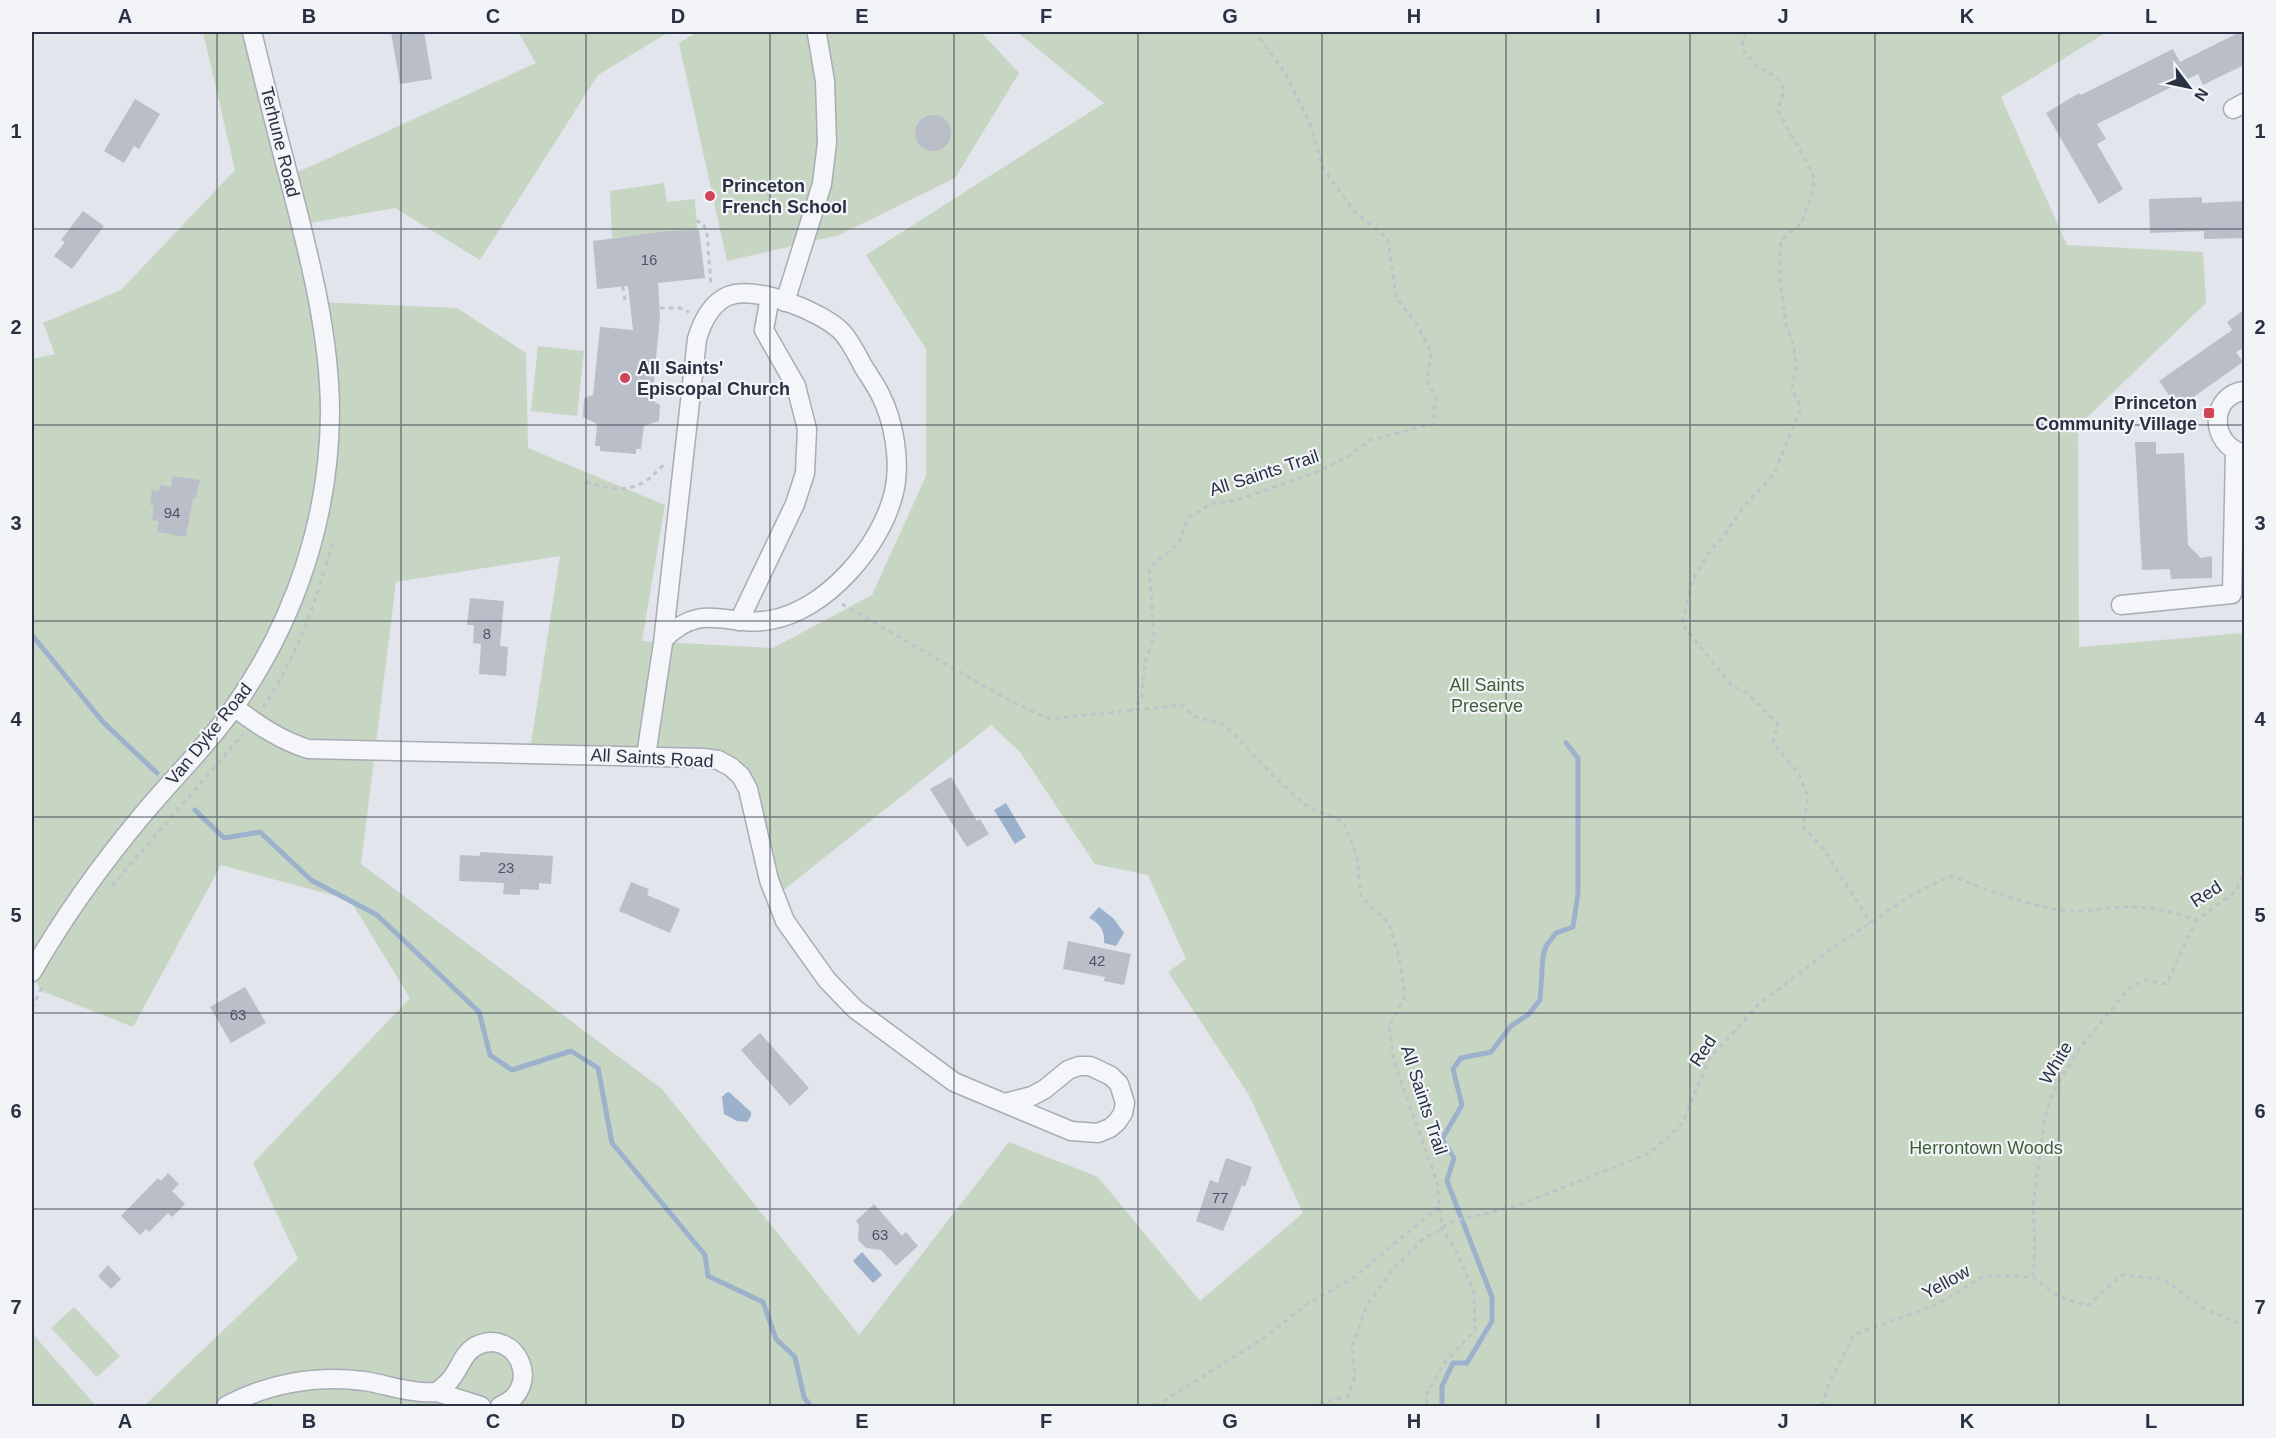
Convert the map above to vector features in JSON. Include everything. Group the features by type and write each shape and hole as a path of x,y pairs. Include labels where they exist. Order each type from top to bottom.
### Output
{"street":[{"name":"Terhune Road","path":"252,32 308,253"},
{"path":"739,621 795,504 805,473 807,429 796,386 764,330 822,184 827,143 825,81 814,32"},
{"name":"Van Dyke Road","path":"38,977 97,873 140,818 234,708 277,638 298,590 321,507 328,456 329,391 320,318 308,253"},
{"path":"646,756 664,639 697,339 702,320 709,310 728,296 749,293 778,299 828,321 841,331 881,395 895,452 894,491 878,531 855,566 843,580 825,594 789,615 771,620 739,621 705,616 684,623 664,639"},
{"path":"2121,605 2232,594 2240,452 2223,441 2217,422 2221,407 2227,400 2244,391"},
{"name":"All Saints Road","path":"234,708 289,743 308,749 646,756 718,760 741,776 748,789 769,880 784,921 827,980 855,1009 954,1082 1071,1131 1098,1132 1110,1128 1123,1113 1125,1103 1119,1084 1111,1076 1090,1066 1079,1066 1068,1070 1046,1089 1032,1096 1005,1103"},
{"path":"437,1392 450,1379 469,1351 485,1343 494,1343 512,1350 522,1366 523,1376 522,1386 517,1395 500,1407"},
{"path":"226,1407 277,1386 320,1380 365,1381 422,1393 437,1392 481,1407"}],"path":[{"name":"All Saints Trail","path":"1131,712 1143,696 1144,662 1154,636 1149,568 1180,542 1187,519 1210,504 1237,500 1312,474 1348,456 1370,440 1433,424 1436,398 1427,382 1431,352 1417,324 1396,297 1388,239 1354,211 1323,168 1309,121 1285,73 1255,32"},
{"path":"1744,32 1742,48 1755,65 1777,77 1784,88 1778,111 1813,174 1814,188 1801,224 1781,240 1779,274 1786,325 1794,346 1796,367 1792,388 1801,408 1774,474 1743,507 1692,580 1682,624 1732,686 1747,693 1778,724 1773,743 1799,774 1808,796 1803,826 1824,850 1871,924"},
{"path":"696,221 703,223 707,233 711,290"},
{"path":"625,300 623,288 628,286"},
{"path":"660,308 680,308 693,314"},
{"path":"656,364 682,367"},
{"path":"704,385 756,390 768,399"},
{"path":"653,395 679,397"},
{"path":"586,482 610,489 628,487 647,481 669,461"},
{"name":"All Saints Trail","path":"825,594 1012,702 1050,719 1181,705 1196,717 1224,724 1278,780 1309,808 1343,821 1357,856 1361,897 1389,923 1399,958 1405,996 1389,1026 1394,1062 1437,1182 1442,1229"},
{"path":"110,888 236,743"},
{"name":"Red","path":"1266,1407 1310,1406 1348,1396 1355,1376 1352,1347 1367,1305 1394,1268 1424,1238 1442,1229 1447,1223 1519,1205 1650,1153 1682,1124 1709,1059 1759,1004 1831,949 1913,894 1951,876 2050,908 2074,911 2126,907 2166,909 2197,920 2236,891 2244,870"},
{"name":"White","path":"2032,1277 2035,1247 2033,1204 2045,1118 2055,1090 2079,1049 2129,988 2145,980 2166,984 2178,963 2184,939 2197,920"},
{"path":"32,1008 38,977"},
{"path":"1156,1407 1267,1336 1304,1306 1353,1278 1440,1206"},
{"path":"1428,1407 1426,1395 1445,1362 1475,1330 1474,1292 1457,1251 1442,1229"},
{"path":"2032,1277 2058,1296 2087,1306 2122,1275 2163,1279 2203,1308 2244,1326"},
{"name":"Yellow","path":"1822,1407 1829,1383 1855,1334 1936,1305 1984,1276 2032,1277"}],"green space":[{"path":"203,32 248,32 285,178 536,63 518,32 669,32 598,75 480,260 395,208 298,225 317,302 457,308 526,353 528,448 665,505 642,641 773,648 872,595 926,476 926,349 866,255 1104,103 1017,32 2107,32 2001,97 2067,245 2203,252 2206,303 2078,426 2079,647 2244,633 2244,1406 144,1406 298,1259 253,1163 410,998 350,900 221,865 133,1027 42,991 32,977 32,359 55,354 43,323 121,290 235,170","holes":["560,556 529,756 739,771 771,900 991,725 1020,752 1095,864 1148,875 1186,959 1168,972 1249,1095 1303,1213 1200,1301 1098,1177 1009,1142 859,1335 662,1089 361,864 396,582"]},
{"path":"697,32 981,32 1019,73 955,178 839,235 727,261 679,43"},
{"path":"664,183 667,202 695,199 697,230 612,238 610,191"},
{"path":"538,346 584,351 577,416 531,411"},
{"path":"74,1307 120,1356 97,1377 51,1328"},
{"path":"32,1333 96,1406 32,1406"}],"water":[{"path":"1006,803 1026,837 1015,844 994,810"},
{"path":"1099,907 1114,919 1124,933 1116,946 1104,943 1101,928 1089,918"},
{"path":"729,1092 751,1112 747,1122 737,1121 724,1114 722,1097"},
{"path":"862,1252 882,1275 873,1283 853,1261"}],"building":[{"path":"391,32 424,32 432,79 400,84"},
{"path":"2244,32 2244,65 2203,85 2198,74 2097,124 2106,139 2097,144 2123,189 2099,204 2046,113 2079,93 2081,95 2173,49 2180,62"},
{"path":"135,99 160,114 139,149 134,146 124,163 104,151"},
{"path":"933,115 946,120 951,133 946,146 933,151 920,146 915,133 920,120"},
{"path":"2202,197 2202,203 2244,201 2244,238 2204,239 2204,231 2150,233 2149,199"},
{"path":"83,211 104,226 72,269 54,256 65,242 61,240"},
{"name":"All Saints' Episcopal Church","path":"699,230 705,278 658,283 660,316 652,400 660,405 659,421 644,426 641,449 636,449 636,454 600,451 600,446 595,446 597,424 583,417 584,398 593,395 600,327 633,330 628,286 597,289 593,241 669,231"},
{"path":"2244,310 2244,348 2236,352 2243,362 2178,408 2159,381 2232,330 2227,322"},
{"path":"2135,442 2156,442 2156,454 2184,453 2188,545 2201,558 2212,556 2212,578 2171,579 2170,569 2142,570"},
{"path":"173,476 200,480 196,498 193,498 186,537 157,532 159,521 152,520 154,505 150,505 152,490 159,491 160,485 171,487"},
{"path":"470,598 504,601 500,646 508,647 506,676 479,674 481,644 473,643 474,625 467,625"},
{"path":"951,777 977,821 980,819 989,834 967,847 930,789"},
{"path":"480,852 553,856 551,884 539,883 539,890 520,889 520,895 503,894 504,883 459,881 460,855 480,856"},
{"path":"631,882 649,889 647,895 680,909 670,933 619,911"},
{"path":"1068,941 1131,954 1124,985 1104,981 1105,977 1063,969"},
{"path":"245,987 266,1023 231,1043 210,1007"},
{"path":"760,1033 809,1088 790,1106 741,1050"},
{"path":"1226,1158 1252,1167 1245,1187 1242,1185 1223,1231 1196,1221 1210,1180 1218,1183"},
{"path":"168,1173 179,1184 172,1191 185,1204 172,1217 168,1213 149,1232 146,1229 140,1235 121,1216 158,1178 161,1181"},
{"path":"874,1204 902,1236 906,1232 918,1246 896,1266 881,1250 866,1248 858,1240 859,1225 856,1221"},
{"path":"108,1265 121,1279 111,1289 98,1276"}],"waterway":[{"path":"32,635 103,722 157,773"},
{"path":"1442,1406 1442,1386 1453,1363 1467,1363 1492,1321 1492,1297 1447,1181 1454,1158 1442,1139 1462,1105 1453,1069 1461,1058 1491,1052 1511,1026 1529,1014 1540,1000 1543,956 1546,946 1556,933 1573,927 1578,893 1578,758 1566,743"},
{"path":"195,810 224,838 260,832 311,880 377,915 479,1012 490,1055 512,1070 571,1051 598,1068 612,1143 705,1255 708,1276 763,1302 776,1339 795,1357 804,1397 810,1406"}],"place":[{"name":"Princeton French School","path":"710,196"},
{"name":"All Saints' Episcopal Church","path":"625,378"},
{"name":"Princeton Community Village","path":"2209,413"}],"park label":[{"name":"All Saints Preserve","path":"1487,695"},
{"name":"Herrontown Woods","path":"1986,1148"}]}
